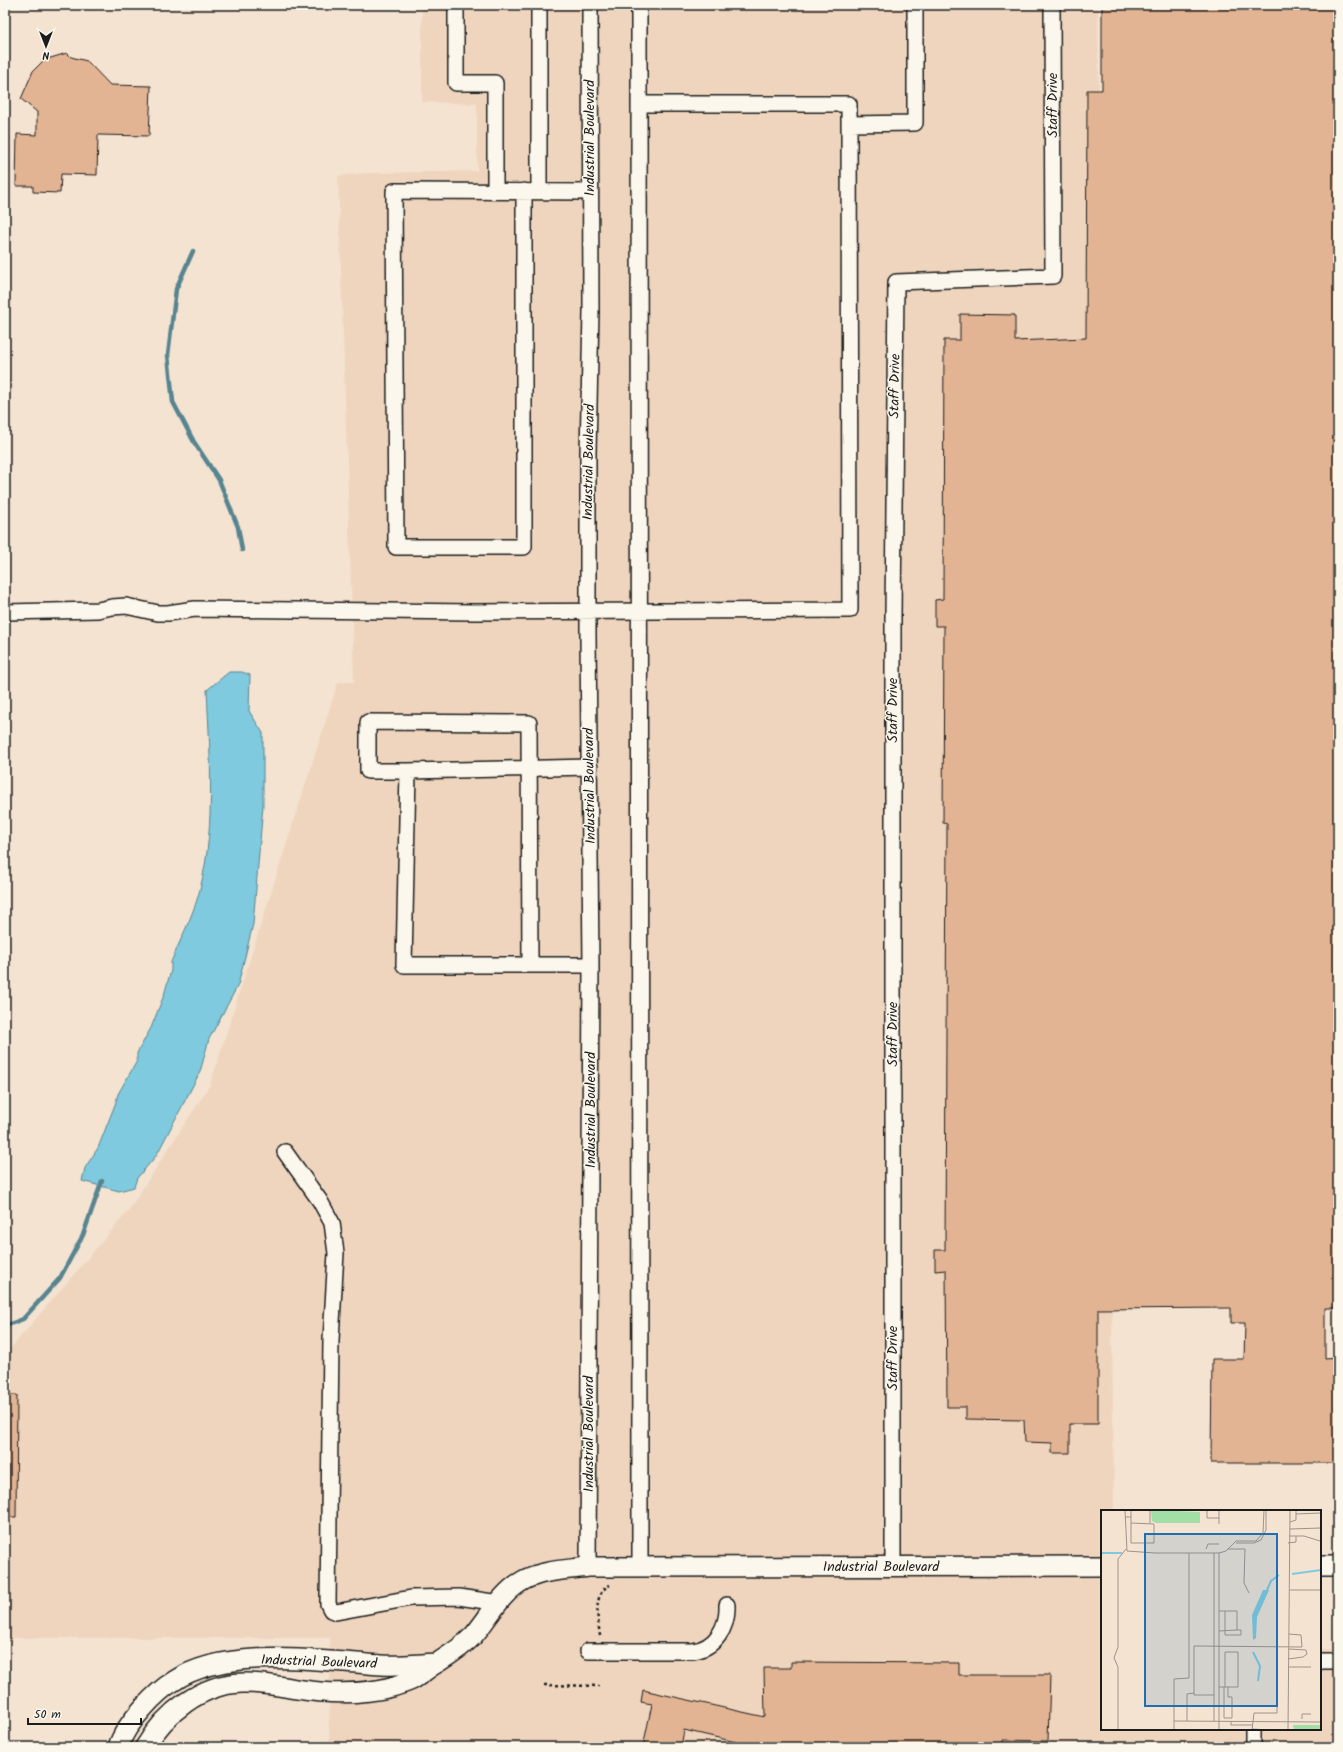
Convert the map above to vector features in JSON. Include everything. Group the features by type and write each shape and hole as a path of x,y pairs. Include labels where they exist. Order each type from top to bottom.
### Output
{"main road":[{"name":"Industrial Boulevard","path":"145,1747 169,1714 190,1700 212,1689 228,1684 267,1684 325,1693 359,1693 390,1687 411,1680 436,1663 456,1652 473,1635 508,1592 522,1581 538,1574 588,1567 1101,1566"},
{"path":"1321,1566 1338,1566"},
{"name":"Industrial Boulevard","path":"118,1747 135,1718 155,1695 174,1680 218,1663 270,1658 384,1665 436,1663"}],"street":[{"path":"456,5 456,83 495,83 495,191"},
{"path":"539,5 532,191 524,547 396,547 394,191 532,191 590,192"},
{"name":"Industrial Boulevard","path":"588,1567 591,965 588,610 588,453 591,311 590,5"},
{"path":"639,5 640,1567"},
{"path":"849,124 915,123 915,5"},
{"name":"Staff Drive","path":"893,1567 893,618 896,282 1053,276 1052,5"},
{"path":"5,612 98,610 112,606 126,606 158,613 195,609 474,612 639,610 850,603 849,104 640,104"},
{"path":"530,965 529,768 529,722 368,722 368,771 408,771 529,768 590,767"},
{"path":"408,771 404,965 591,965"},
{"path":"285,1152 320,1201 332,1223 336,1253 331,1340 328,1604 331,1610 336,1612 410,1598 459,1597 498,1604"},
{"path":"595,1651 703,1650 712,1644 719,1636 723,1626 727,1605"},
{"path":"1321,1661 1338,1661"},
{"path":"1253,1730 1253,1747"}],"path":[{"path":"595,1651 598,1624 598,1596 602,1589"},
{"path":"544,1685 598,1686"}],"shaded area":[{"path":"422,5 1098,5 1114,1510 1101,1510 1101,1730 1321,1730 1321,1649 1338,1649 1338,1747 329,1747 330,1638 5,1638 5,1355 128,1211 210,1085 338,682 354,682 338,176 368,173 477,171 477,104 422,102"}],"water":[{"path":"229,672 242,672 250,675 249,711 263,733 263,805 253,924 238,985 209,1039 200,1072 156,1156 137,1178 134,1187 119,1191 82,1181 85,1168 98,1148 118,1094 137,1061 137,1053 151,1028 164,995 171,970 171,962 196,903 203,878 210,825 210,770 207,690"}],"building":[{"path":"1102,5 1338,5 1338,1308 1325,1308 1325,1358 1338,1357 1338,1463 1211,1463 1212,1359 1244,1359 1245,1323 1231,1323 1231,1308 1098,1309 1098,1424 1070,1424 1070,1453 1052,1453 1052,1443 1025,1442 1024,1420 966,1419 966,1407 947,1407 946,1270 935,1271 935,1250 945,1250 947,824 943,823 944,626 935,626 935,600 943,599 944,340 960,340 960,314 1015,315 1015,341 1086,338 1087,90 1102,90"},
{"path":"67,53 71,57 87,61 110,85 151,86 149,136 98,135 97,175 61,174 60,193 33,192 33,186 16,186 17,134 37,135 37,112 21,99 33,71 44,60"},
{"path":"5,1395 17,1395 16,1517 5,1517"},
{"path":"791,1662 959,1663 959,1675 1050,1675 1048,1741 1003,1740 1003,1747 736,1747 736,1742 684,1730 681,1747 643,1747 652,1704 641,1702 643,1690 765,1717 764,1668 791,1668"}],"waterway":[{"path":"193,251 176,289 168,355 173,402 194,442 219,480 238,527 242,550"},
{"path":"5,1326 23,1319 60,1278 83,1235 102,1181"}]}
